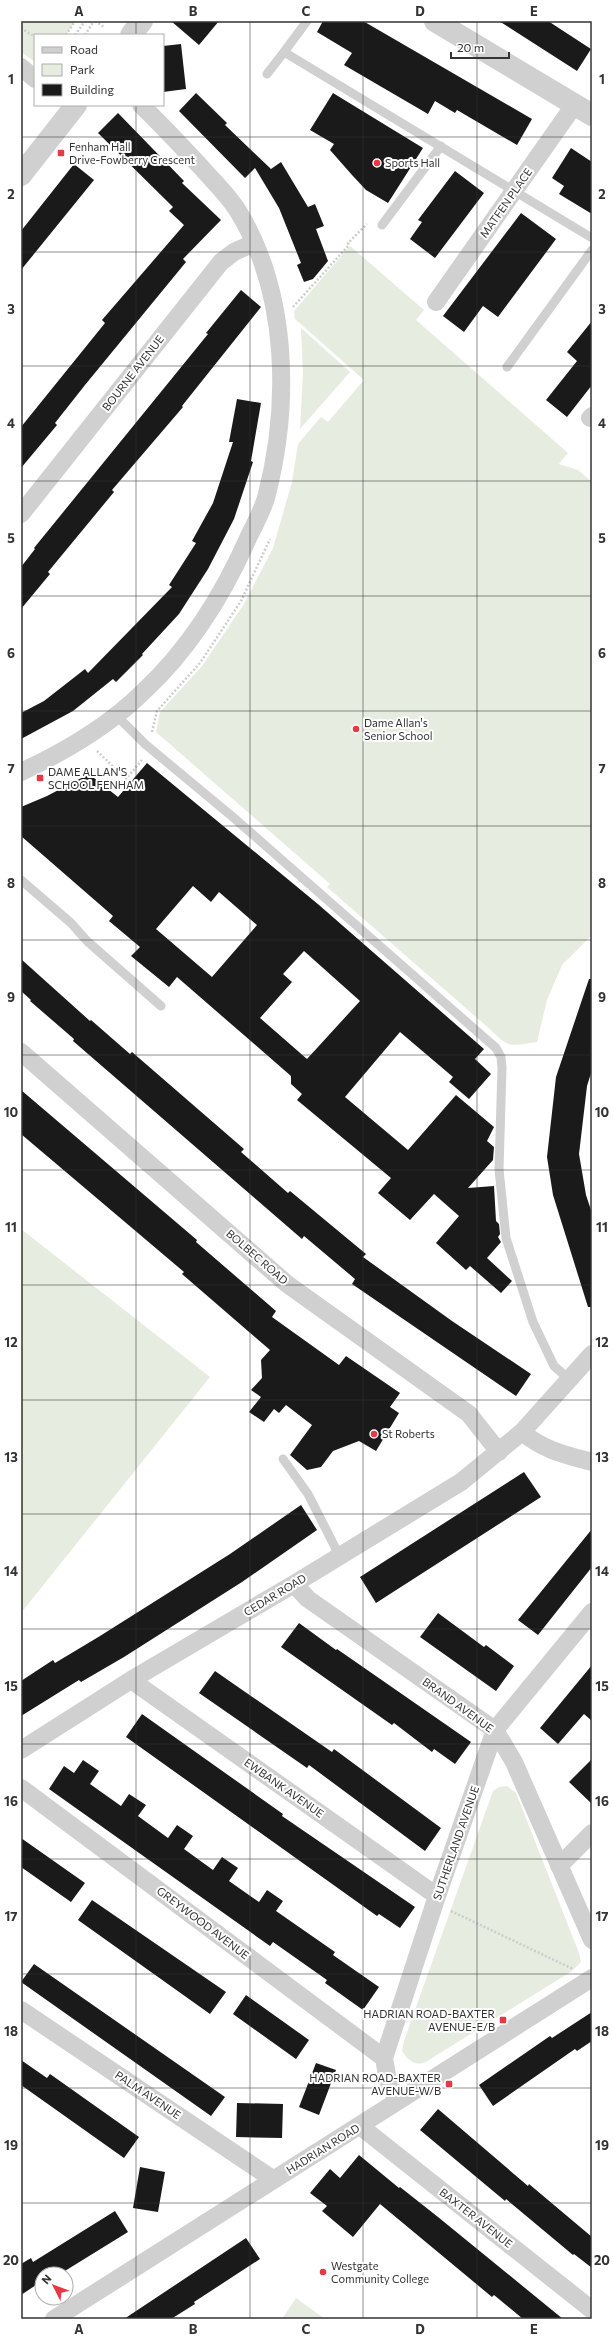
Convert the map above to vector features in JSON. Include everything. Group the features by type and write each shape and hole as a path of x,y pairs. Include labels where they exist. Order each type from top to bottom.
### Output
{"street":[{"path":"132,34 142,21"},
{"path":"435,21 583,109"},
{"path":"21,67 34,78"},
{"path":"21,174 72,106"},
{"path":"21,772 38,764 116,715 144,691 189,641 232,575 265,500 276,441 281,377 276,313 265,271 254,243 238,210 142,106"},
{"name":"MATFEN PLACE","path":"436,302 515,190 583,109"},
{"name":"BOURNE AVENUE","path":"21,514 222,262 234,252 254,243"},
{"name":"BOLBEC ROAD","path":"21,1052 287,1284 469,1414 499,1452"},
{"name":"CEDAR ROAD","path":"21,1750 131,1680 294,1584 339,1555 461,1482 522,1432 592,1354"},
{"path":"522,1432 533,1442 554,1452 592,1462"},
{"name":"BRAND AVENUE","path":"294,1584 308,1599 495,1730 514,1762 592,1940"},
{"name":"SUTHERLAND AVENUE","path":"397,2101 388,2081 384,2058 435,1899 495,1730 592,1612"},
{"name":"EWBANK AVENUE","path":"131,1680 435,1899"},
{"name":"GREYWOOD AVENUE","path":"21,1788 384,2058"},
{"path":"559,1866 592,1833"},
{"name":"HADRIAN ROAD","path":"54,2319 592,1978"},
{"name":"PALM AVENUE","path":"21,2010 274,2180"},
{"name":"BAXTER AVENUE","path":"360,2126 592,2310"}],"lane":[{"path":"267,74 307,21"},
{"path":"284,52 515,190 592,238"},
{"path":"382,225 441,146"},
{"path":"507,367 592,250"},
{"path":"116,715 151,750 240,823 496,1048 501,1057 502,1068 499,1169 506,1238 534,1322 554,1366 570,1380"},
{"path":"21,880 71,923 87,941 161,1006"},
{"path":"283,1459 308,1494 339,1555"}],"path":[{"path":"67,34 75,21"},
{"path":"76,34 85,21"},
{"path":"86,34 94,21 104,27"},
{"path":"21,28 34,36"},
{"path":"95,749 130,782"},
{"path":"126,779 151,750"},
{"path":"435,1899 592,1978"}],"green space":[{"path":"21,21 75,21 67,34 34,34 34,61 21,52"},
{"path":"350,246 424,310 416,320 568,453 559,464 578,470 592,482 592,935 562,965 547,1000 537,1042 512,1045 503,1041 327,887 330,884 156,732 160,712 202,666 244,604 273,548 292,482 298,444 321,417 328,422 364,380 295,319 294,311"},
{"path":"301,328 350,372 300,429 303,373"},
{"path":"21,1229 210,1377 21,1613"},
{"path":"507,1786 516,1793 579,1953 581,1962 572,1971 424,2063 417,2063 406,2057 402,2051 404,2041 493,1791 499,1787"},
{"path":"296,2298 325,2319 282,2319"}],"building":[{"path":"171,21 219,21 199,45"},
{"path":"323,21 363,21 532,119 517,145 457,110 455,113 435,101 428,114 344,65 352,53 317,32"},
{"path":"499,21 548,21 591,49 577,71"},
{"path":"181,44 186,89 164,92 164,46"},
{"path":"196,93 227,123 225,125 271,169 281,162 308,207 315,204 324,226 316,229 328,261 313,279 304,282 297,265 301,263 279,208 255,168 245,178 179,111"},
{"name":"Sports Hall","path":"333,93 423,148 388,203 366,190 352,175 330,150 334,144 310,130"},
{"path":"118,113 184,181 182,183 221,220 183,259 186,262 85,385 55,423 57,425 21,468 21,427 105,323 102,320 184,225 169,211 173,207 98,133"},
{"path":"571,148 592,162 592,214 559,194 564,186 552,178"},
{"path":"74,164 94,180 21,270 21,231"},
{"path":"455,171 484,193 435,258 410,239 422,222 418,220"},
{"path":"521,213 556,239 498,317 483,306 464,332 443,316"},
{"path":"241,290 261,307 182,406 183,407 112,490 114,492 48,572 50,574 21,609 21,567 35,549 34,548 208,334 206,333"},
{"path":"592,321 592,385 567,417 546,400 577,361 567,352"},
{"path":"237,399 261,403 251,461 253,462 234,519 208,569 179,614 142,654 143,655 116,682 113,679 73,711 21,739 21,713 44,701 85,669 88,673 172,587 169,585 196,543 192,541 213,503 233,442 229,442"},
{"path":"147,763 319,905 484,1049 475,1059 491,1074 469,1099 449,1082 453,1077 400,1032 345,1097 408,1150 456,1095 494,1127 487,1141 494,1147 493,1160 468,1188 494,1186 496,1221 499,1224 500,1234 498,1237 501,1242 487,1258 512,1281 501,1293 470,1266 466,1270 436,1243 459,1216 434,1194 410,1220 378,1193 391,1178 297,1100 302,1094 291,1084 291,1076 177,977 169,987 131,956 140,947 109,921 113,916 21,836 21,807 47,796 89,774 118,797","holes":["193,886 211,902 219,892 257,925 212,977 156,929","304,951 360,1001 307,1059 260,1018 292,982 283,974"]},
{"path":"21,959 90,1021 91,1020 130,1054 132,1052 244,1149 241,1152 288,1193 290,1191 366,1254 363,1257 452,1321 531,1374 516,1396 352,1284 355,1279 304,1236 302,1239 73,1041 74,1039 30,1001 31,1000 21,991"},
{"path":"589,979 592,979 592,1070 587,1086 579,1154 586,1195 592,1213 592,1307 588,1307 553,1195 547,1157 556,1077"},
{"path":"21,1090 197,1240 196,1242 276,1311 272,1317 339,1365 346,1356 400,1393 390,1407 399,1413 376,1451 359,1441 333,1451 321,1467 307,1470 290,1455 312,1425 286,1405 279,1413 274,1409 264,1422 249,1412 261,1397 251,1390 262,1378 261,1360 270,1350 182,1274 184,1272 21,1134"},
{"path":"524,1472 541,1497 376,1603 360,1577"},
{"path":"301,1505 317,1530 242,1582 124,1657 81,1682 79,1680 21,1716 21,1681 53,1660 55,1663 100,1636 230,1554"},
{"path":"592,1529 592,1567 538,1635 518,1620"},
{"path":"438,1613 484,1647 486,1645 514,1666 496,1691 420,1637"},
{"path":"299,1623 471,1742 455,1764 434,1749 432,1752 394,1723 392,1725 281,1647"},
{"path":"592,1665 592,1721 584,1714 558,1744 540,1728"},
{"path":"215,1671 332,1752 334,1749 441,1828 425,1851 309,1765 307,1768 199,1693"},
{"path":"142,1714 283,1814 282,1816 415,1907 400,1928 379,1914 377,1916 126,1737"},
{"path":"592,1759 592,1804 569,1782"},
{"path":"83,1760 99,1771 90,1784 121,1806 129,1794 146,1805 138,1816 168,1838 177,1825 193,1836 184,1849 213,1870 222,1857 238,1868 229,1881 259,1902 267,1890 283,1901 276,1911 335,1952 333,1955 379,1987 363,2010 325,1983 327,1980 273,1942 270,1946 49,1789 64,1766 74,1773"},
{"path":"21,1838 85,1883 71,1902 21,1867"},
{"path":"92,1900 226,1992 210,2014 78,1920"},
{"path":"34,1964 225,2097 211,2116 21,1982"},
{"path":"246,1995 309,2040 296,2059 233,2014"},
{"path":"592,2012 592,2041 577,2051 575,2049 493,2106 479,2085 550,2036 552,2038"},
{"path":"21,2060 47,2078 50,2074 139,2137 124,2158 21,2085"},
{"path":"316,2063 336,2070 319,2115 299,2107"},
{"path":"237,2103 283,2104 282,2138 236,2137"},
{"path":"438,2109 528,2186 529,2184 592,2237 592,2268 574,2254 573,2255 506,2199 505,2201 420,2130"},
{"path":"359,2155 563,2319 523,2319 494,2295 492,2297 380,2204 353,2237 322,2211 327,2206 310,2193 330,2169 340,2178"},
{"path":"140,2167 165,2172 158,2212 133,2208"},
{"path":"115,2211 128,2232 73,2266 34,2266 34,2286 21,2295 21,2264 31,2258 33,2262"},
{"path":"246,2238 260,2259 194,2302 195,2304 171,2319 124,2319"}],"place":[{"name":"Fenham Hall Drive-Fowberry Crescent","path":"61,153"},
{"name":"Sports Hall","path":"377,163"},
{"name":"Dame Allan's Senior School","path":"356,729"},
{"name":"DAME ALLAN'S SCHOOL FENHAM","path":"40,778"},
{"name":"St Roberts","path":"374,1434"},
{"name":"HADRIAN ROAD-BAXTER AVENUE-E/B","path":"503,2020"},
{"name":"HADRIAN ROAD-BAXTER AVENUE-W/B","path":"449,2084"},
{"name":"Westgate Community College","path":"323,2272"}]}
